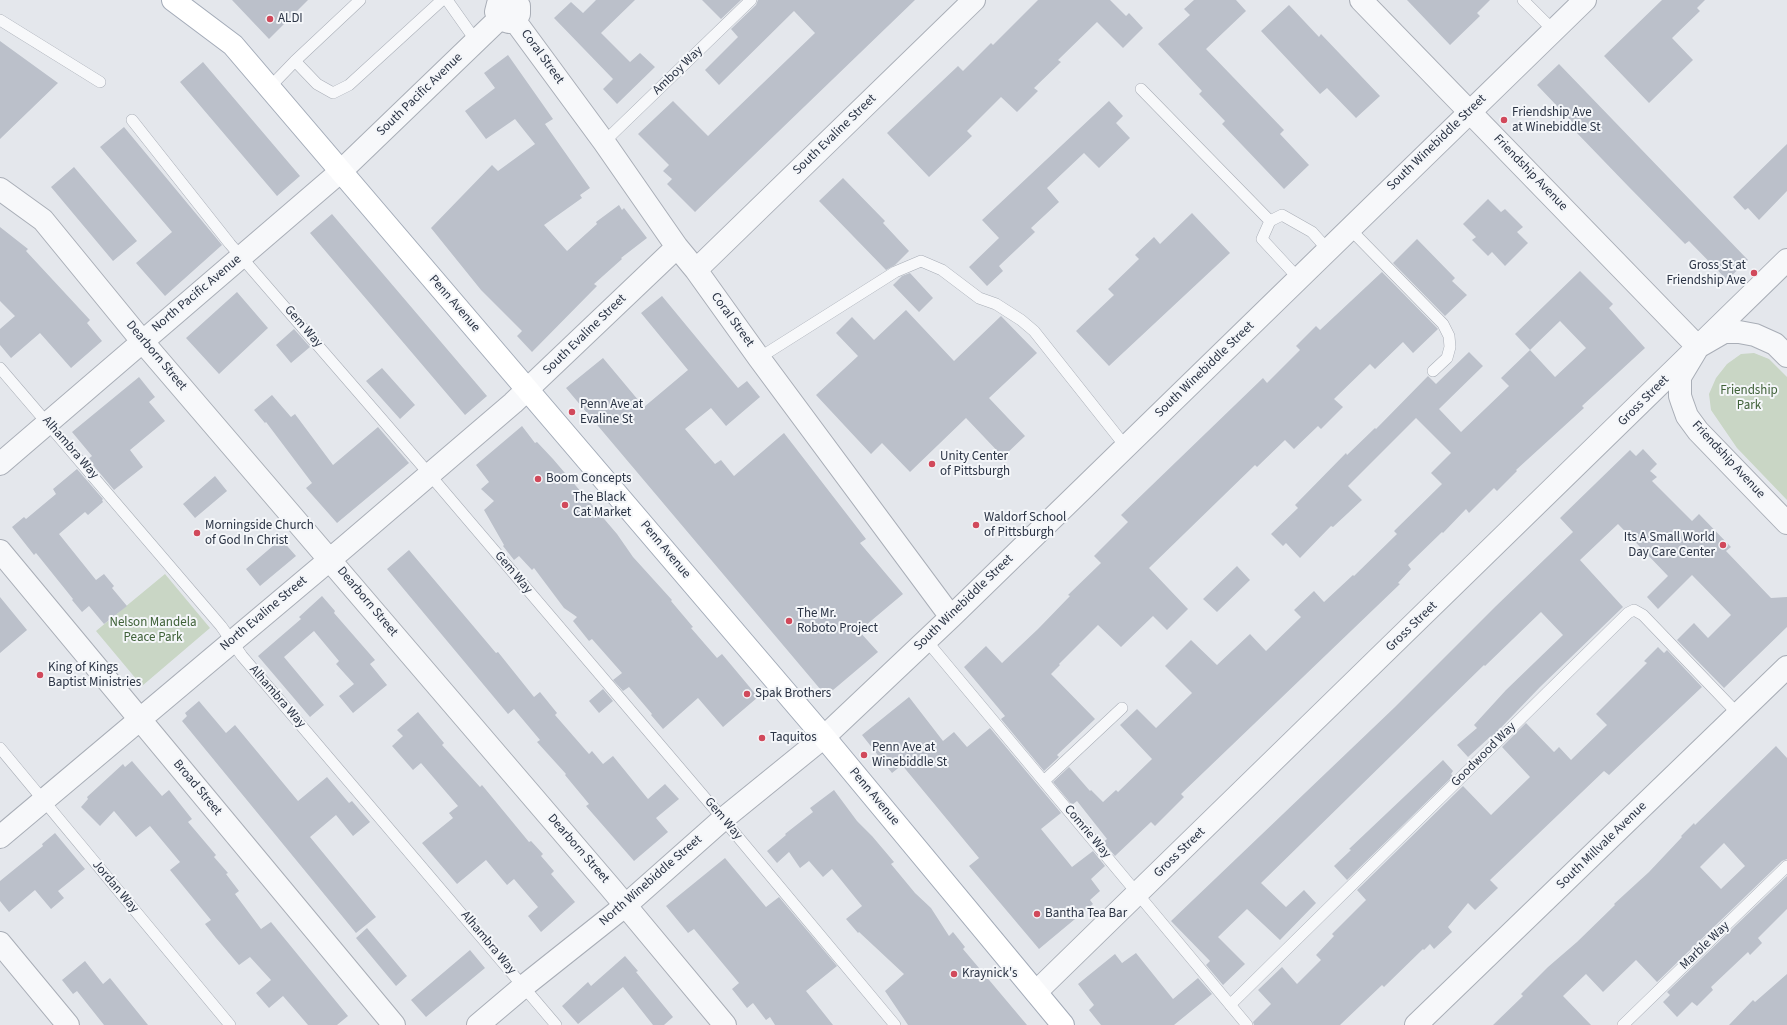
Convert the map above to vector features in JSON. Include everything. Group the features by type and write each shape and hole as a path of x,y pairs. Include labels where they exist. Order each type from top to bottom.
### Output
{"main road":[{"name":"Penn Avenue","path":"173,0 233,45 824,737 1063,1025"}],"street":[{"name":"South Evaline Street","path":"696,270 974,0"},
{"name":"Friendship Avenue","path":"1361,0 1698,347"},
{"name":"South Winebiddle Street","path":"824,737 951,617 1299,279 1469,111 1585,0"},
{"name":"South Pacific Avenue","path":"340,172 476,41 508,5"},
{"name":"Coral Street","path":"508,5 677,247 696,270 759,358 951,617"},
{"name":"North Pacific Avenue","path":"0,464 340,172"},
{"name":"Dearborn Street","path":"0,189 42,220 142,341 626,905 725,1025"},
{"name":"South Evaline Street","path":"528,390 677,247"},
{"name":"Gross Street","path":"1036,992 1787,260"},
{"name":"Friendship Avenue","path":"1787,356 1774,344 1755,334 1724,332 1698,347 1680,377 1680,396 1687,416 1698,431 1787,523"},
{"name":"North Evaline Street","path":"0,837 430,475 528,390"},
{"name":"Broad Street","path":"0,551 394,1025"},
{"name":"South Millvale Avenue","path":"1416,1025 1787,667"},
{"name":"North Winebiddle Street","path":"478,1025 524,986 626,905 723,819 824,737"},
{"path":"0,943 68,1025"}],"lane":[{"path":"269,88 295,61 360,0"},
{"path":"295,61 317,84 333,93 349,85 442,0"},
{"path":"447,0 476,41"},
{"name":"Amboy Way","path":"604,142 751,0"},
{"path":"1522,0 1554,31"},
{"path":"0,20 100,82"},
{"path":"1141,89 1270,221"},
{"name":"Gem Way","path":"132,120 242,257 723,819 895,1025"},
{"path":"1299,279 1262,239 1270,221 1282,215 1312,232 1328,250"},
{"path":"1350,229 1443,324 1449,336 1450,347 1447,358 1433,371"},
{"path":"759,358 895,272 921,261 942,270 979,298 996,304 1021,320 1034,331 1126,447"},
{"name":"Alhambra Way","path":"0,368 49,423 221,626 242,656 556,1025"},
{"name":"Goodwood Way","path":"1230,1005 1628,613 1634,610 1643,615 1738,714"},
{"name":"Comrie Way","path":"926,640 1247,1025"},
{"path":"1044,781 1122,708"},
{"name":"Jordan Way","path":"0,748 230,1025"},
{"name":"Marble Way","path":"1623,1025 1787,866"}],"green space":[{"name":"Friendship Park","path":"1754,353 1769,359 1787,377 1787,500 1737,448 1711,410 1709,394 1716,378 1727,364 1741,354"},
{"name":"Nelson Mandela Peace Park","path":"165,574 210,628 142,686 96,631"}],"building":[{"name":"ALDI","path":"232,0 308,0 269,39"},
{"path":"596,0 635,0 601,33 630,62 640,53 655,67 617,104 603,89 613,79 554,18 571,2 583,13"},
{"path":"702,0 741,0 721,19"},
{"path":"758,0 915,0 695,212 667,184 672,179 663,171 669,165 638,134 673,101 708,136 815,33 794,11 719,85 705,70 738,37 731,29 756,5"},
{"path":"1038,0 1110,0 1126,16 1129,13 1143,28 1123,48 1097,22 1058,60 1061,62 1034,88 1038,91 1017,112 1001,97 967,131 972,136 929,177 887,133 958,66 963,71 991,43 993,45"},
{"path":"1194,0 1236,0 1246,11 1206,49 1284,130 1280,134 1309,165 1284,189 1222,124 1225,121 1199,94 1202,91 1158,44 1190,15 1184,9"},
{"path":"1407,0 1490,0 1477,13 1480,16 1450,45"},
{"path":"1662,0 1705,0 1697,8 1700,11 1672,38 1693,60 1649,103 1604,56"},
{"path":"1289,5 1319,37 1321,34 1380,96 1356,118 1327,88 1320,94 1261,31"},
{"path":"0,41 58,83 0,139"},
{"path":"508,55 553,119 545,124 590,188 580,195 582,198 544,225 567,251 597,224 596,222 619,205 622,210 624,208 647,238 621,258 622,259 594,284 597,286 532,352 517,336 522,331 481,290 431,228 492,165 498,171 535,144 515,119 486,139 465,111 495,88 484,73"},
{"path":"203,62 300,176 277,196 180,82"},
{"path":"1559,64 1748,260 1727,280 1689,241 1685,244 1628,186 1575,131 1578,128 1537,85"},
{"path":"1109,101 1123,116 1116,123 1130,138 1099,168 1084,153 1047,188 1059,202 1031,228 1035,232 999,266 1003,271 987,286 969,267 999,238 982,220"},
{"path":"124,127 222,245 165,296 136,263 172,232 100,147"},
{"path":"1787,144 1787,191 1759,220 1748,208 1745,210 1733,197"},
{"path":"74,167 137,241 113,261 51,187"},
{"path":"843,178 885,221 883,223 909,251 895,265 886,270 819,201"},
{"path":"1488,199 1501,212 1505,209 1523,227 1517,232 1528,243 1505,266 1492,252 1488,256 1472,240 1476,237 1463,224"},
{"path":"1192,213 1230,253 1109,366 1076,331 1114,295 1108,289 1139,259 1135,255 1154,237 1160,244"},
{"path":"332,214 487,396 465,415 310,233"},
{"path":"0,227 28,249 26,251 90,320 87,323 102,341 71,368 40,333 11,358 0,345 0,329 15,316 0,301"},
{"path":"1417,239 1455,278 1452,281 1467,295 1445,316 1393,263"},
{"path":"1580,271 1613,304 1609,308 1645,348 1582,406 1584,408 1516,470 1517,471 1497,491 1494,488 1469,513 1466,509 1443,533 1442,532 1408,565 1411,569 1398,583 1400,584 1181,794 1184,797 1155,826 1151,822 1115,856 1103,842 1107,839 1077,801 1072,805 1053,782 1069,767 1090,791 1091,790 1103,802 1116,790 1118,792 1152,759 1120,725 1137,709 1156,728 1192,693 1165,666 1191,640 1217,665 1250,634 1266,651 1301,617 1294,610 1314,591 1324,602 1353,575 1354,576 1397,534 1394,531 1442,484 1431,473 1451,453 1416,418 1348,486 1362,500 1333,527 1331,526 1300,558 1286,543 1283,546 1271,534 1298,508 1295,505 1346,453 1347,455 1375,428 1376,429 1428,376 1436,384 1469,352 1483,366 1439,409 1461,432 1509,386 1501,378 1530,350 1515,334","holes":["1560,321 1586,348 1555,377 1530,350"]},
{"path":"1382,272 1438,329 1413,353 1403,342 1375,369 1370,364 1334,399 1343,407 1321,429 1318,426 1294,449 1285,440 1257,467 1255,465 1149,568 1188,609 1167,630 1153,616 1121,647 1098,625 1059,664 1060,665 1051,674 1095,719 1057,755 1059,757 1044,771 1001,719 1005,716 964,667 986,646 1002,663 1038,629 1070,596 1068,595 1101,563 1094,556 1128,522 1121,515 1263,378 1267,383 1300,350 1296,346 1316,326 1320,330"},
{"path":"910,273 933,298 919,312 893,285 902,276"},
{"path":"237,292 268,328 219,374 186,338"},
{"path":"662,296 738,388 747,381 760,397 726,426 711,408 685,429 715,464 721,460 734,476 784,433 866,539 860,543 903,594 859,631 878,652 826,696 566,388 603,358 644,407 688,370 641,313"},
{"path":"906,310 954,361 1001,316 1037,353 989,398 1025,436 1003,457 966,418 910,472 882,443 871,454 816,395 858,356 836,333 852,317 874,340"},
{"path":"294,329 310,347 291,363 276,345"},
{"path":"382,368 415,405 400,419 366,381"},
{"path":"139,377 155,397 149,402 165,421 130,450 143,467 114,490 88,459 92,456 72,432"},
{"path":"272,395 291,417 295,414 333,465 378,427 409,463 337,523 306,488 312,483 266,422 265,423 254,410"},
{"path":"522,426 535,443 537,442 553,459 617,534 633,557 672,600 671,601 693,627 691,628 717,658 722,654 758,697 723,727 698,698 663,729 629,687 623,691 613,680 622,673 592,639 589,641 573,621 577,617 564,608 534,568 532,570 519,556 514,560 503,546 504,545 484,510 494,501 481,489 489,482 476,465"},
{"path":"1643,449 1657,464 1650,471 1657,477 1652,481 1692,521 1699,514 1731,547 1726,551 1771,598 1787,597 1787,627 1724,688 1677,640 1694,623 1708,638 1731,615 1692,575 1658,609 1647,597 1668,576 1618,524 1580,560 1623,607 1540,687 1492,737 1491,736 1468,757 1457,745 1477,728 1474,725 1506,690 1563,635 1541,612 1485,666 1484,665 1261,883 1286,907 1304,890 1316,903 1280,940 1247,909 1218,937 1245,964 1223,985 1206,965 1210,961 1171,921 1395,707 1496,606 1573,532 1560,518 1630,450 1636,456"},
{"path":"77,469 103,499 103,502 88,515 85,512 59,534 96,580 104,574 114,586 112,588 127,606 104,624 89,606 82,612 36,553 34,555 12,527 24,517 26,519 56,494 53,489"},
{"path":"215,476 227,491 195,518 183,504"},
{"path":"281,539 296,556 260,586 246,569"},
{"path":"409,550 496,653 498,652 534,697 540,692 557,713 555,715 589,754 592,751 603,764 613,756 648,799 665,784 679,799 656,818 668,832 634,861 586,806 589,804 565,775 566,774 537,742 540,740 514,709 508,714 387,569"},
{"path":"1237,566 1250,580 1217,612 1203,599"},
{"path":"322,596 335,611 334,613 375,660 370,664 387,685 353,713 339,696 354,684 336,664 339,661 314,631 284,657 324,705 310,717 258,656 301,619 299,617"},
{"path":"0,597 27,630 0,653"},
{"path":"1658,647 1664,653 1667,650 1702,687 1609,775 1604,771 1490,880 1498,888 1475,910 1468,903 1448,927 1452,932 1434,949 1430,944 1424,950 1423,949 1384,987 1382,985 1340,1025 1254,1025 1253,1022 1271,1004 1258,990 1282,967 1297,984 1321,960 1316,955 1334,936 1332,934 1366,900 1357,890 1463,786 1491,815 1530,777 1502,747 1526,723 1554,752 1559,747 1571,760 1607,725 1596,714 1647,663 1644,661"},
{"path":"603,689 613,701 599,713 589,701"},
{"path":"909,697 943,741 954,732 967,747 990,728 1061,813 1041,829 1072,867 1093,851 1105,866 1091,879 1100,891 1090,900 1093,904 1039,949 969,866 979,858 902,765 892,773 862,735"},
{"path":"199,701 226,733 235,725 298,801 327,777 349,803 352,801 370,822 353,836 336,815 310,837 376,917 356,933 182,721 187,716 185,713"},
{"path":"418,712 444,743 442,745 480,787 482,785 529,842 531,841 543,854 541,856 554,871 551,874 575,902 541,932 528,916 538,907 514,879 507,885 486,860 457,884 422,843 453,818 449,813 458,806 421,763 413,770 392,746 403,736 397,730"},
{"path":"1776,746 1787,758 1787,859 1782,861 1657,982 1636,960 1603,992 1586,974 1563,996 1591,1025 1493,1025 1523,996 1521,994 1548,967 1577,942 1615,905 1614,904 1649,872 1694,823 1695,825","holes":["1724,843 1745,866 1721,889 1700,867"]},
{"path":"1443,760 1453,771 1451,774 1453,776 1347,880 1334,866 1351,850 1349,849"},
{"path":"132,761 162,796 169,790 192,819 188,822 216,855 214,857 228,873 226,874 239,891 235,894 261,929 271,922 348,1016 337,1025 308,1025 283,996 269,1008 256,993 271,980 250,957 239,965 205,924 211,920 170,870 180,862 150,826 136,837 114,811 100,826 81,807 88,799 87,797 123,764 125,767"},
{"path":"834,790 857,821 894,862 891,864 915,893 931,908 949,936 953,932 965,947 963,949 1027,1025 908,1025 885,991 904,974 859,932 858,933 846,919 862,906 832,869 823,877 809,861 800,868 789,852 777,863 767,851 786,835 785,834 813,812 810,808"},
{"path":"55,833 85,869 58,891 64,898 51,909 35,890 9,912 0,901 0,881 43,846 42,844"},
{"path":"725,858 766,907 779,897 837,966 806,991 833,1025 775,1025 770,1017 766,1020 753,1003 747,1008 732,989 739,983 694,929 688,933 666,906"},
{"path":"1787,876 1787,909 1758,938 1762,943 1750,955 1748,952 1711,987 1713,990 1697,1006 1692,1002 1677,1017 1663,1002 1670,995 1667,992"},
{"path":"367,928 407,976 396,986 356,938"},
{"path":"470,950 485,968 426,1017 411,1000"},
{"path":"1136,953 1173,999 1198,978 1212,994 1174,1025 1101,1025 1089,1010 1094,1005 1078,984 1115,954 1122,963"},
{"path":"625,956 638,971 636,972 673,1017 664,1025 653,1025 623,987 578,1024 562,1006 588,982 591,986"},
{"path":"85,961 103,984 110,978 148,1025 104,1025 77,991 73,994 62,980"},
{"path":"1787,974 1787,1025 1729,1025 1753,1000 1755,1002"}],"place":[{"name":"ALDI","path":"270,19"},
{"name":"Friendship Ave at Winebiddle St","path":"1504,120"},
{"name":"Gross St at Friendship Ave","path":"1754,273"},
{"name":"Penn Ave at Evaline St","path":"572,412"},
{"name":"Unity Center of Pittsburgh","path":"932,464"},
{"name":"Boom Concepts","path":"538,479"},
{"name":"The Black Cat Market","path":"565,505"},
{"name":"Waldorf School of Pittsburgh","path":"976,525"},
{"name":"Morningside Church of God In Christ","path":"197,533"},
{"name":"Its A Small World Day Care Center","path":"1723,545"},
{"name":"The Mr. Roboto Project","path":"789,621"},
{"name":"King of Kings Baptist Ministries","path":"40,675"},
{"name":"Spak Brothers","path":"747,694"},
{"name":"Taquitos","path":"762,738"},
{"name":"Penn Ave at Winebiddle St","path":"864,755"},
{"name":"Bantha Tea Bar","path":"1037,914"},
{"name":"Kraynick's","path":"954,974"}]}
